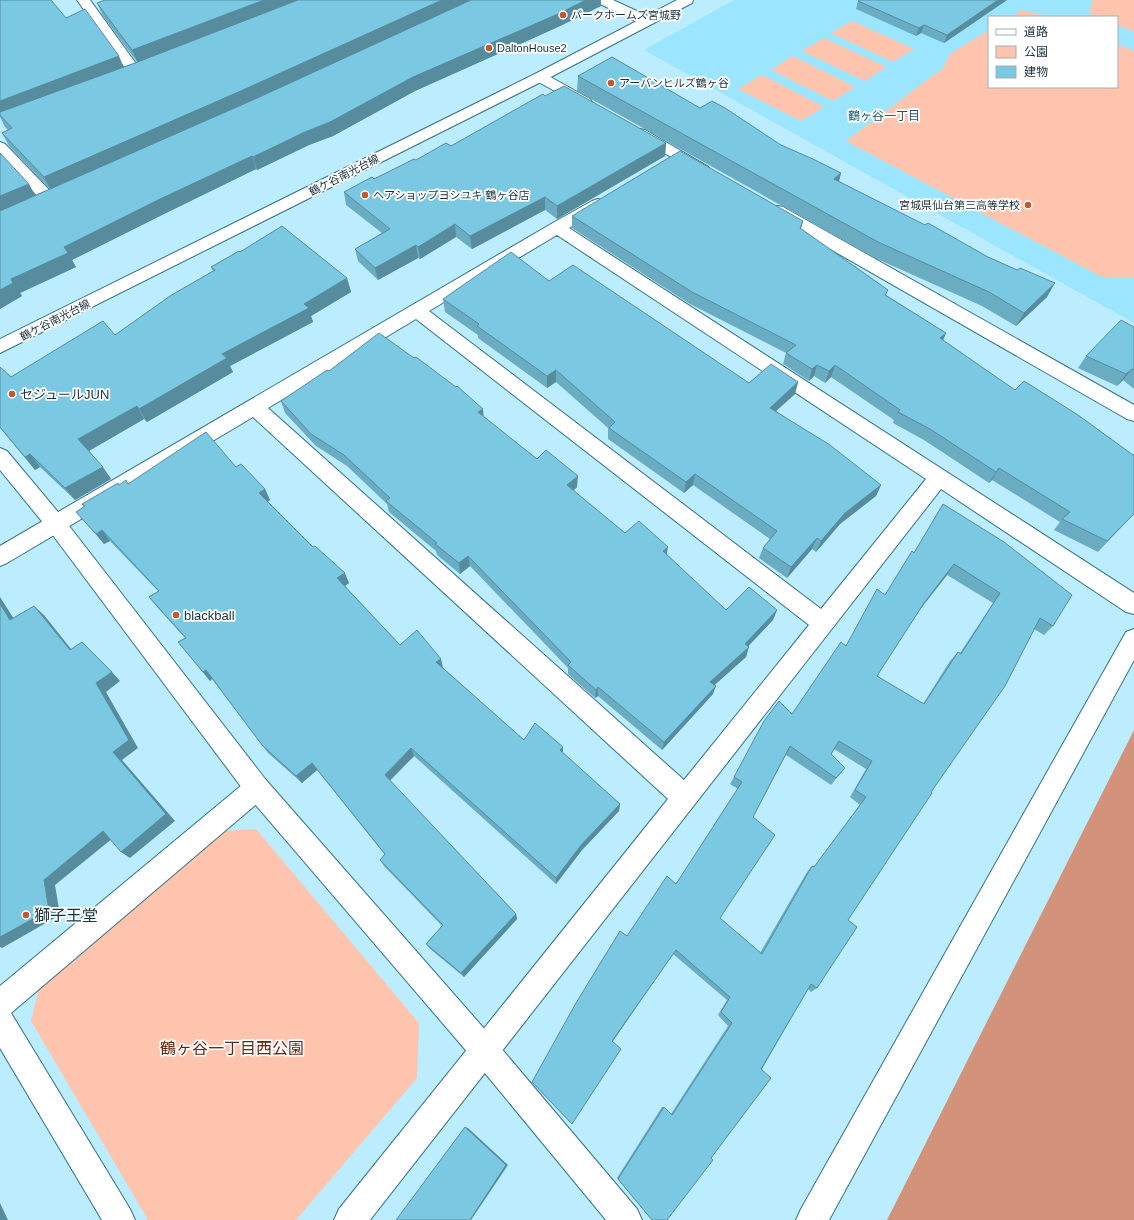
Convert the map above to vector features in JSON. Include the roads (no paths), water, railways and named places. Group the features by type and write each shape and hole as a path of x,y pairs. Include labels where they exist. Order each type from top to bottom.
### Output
{"street":[{"path":"83,0 135,72"},
{"path":"603,0 647,21"},
{"name":"鶴ケ谷南光台線","path":"0,347 540,77 687,0"},
{"path":"93,14 108,8"},
{"path":"120,78 149,66"},
{"path":"540,77 600,111"},
{"path":"626,126 672,160 714,176"},
{"path":"0,146 42,202 63,193"},
{"path":"0,557 611,196"},
{"path":"762,203 1134,414"},
{"path":"557,228 1134,605"},
{"path":"417,311 823,623"},
{"path":"255,407 684,798"},
{"path":"0,456 56,524 258,788 485,1051 626,1220"},
{"path":"350,1220 938,478"},
{"path":"812,1220 1134,639"},
{"path":"0,1004 258,788"},
{"path":"0,1021 119,1220"}],"place":[{"name":"パークホームズ宮城野","path":"563,15"},
{"name":"DaltonHouse2","path":"489,48"},
{"name":"アーバンヒルズ鶴ヶ谷","path":"611,83"},
{"name":"ヘアショップヨシユキ 鶴ヶ谷店","path":"365,195"},
{"name":"宮城県仙台第三高等学校","path":"1028,205"},
{"name":"セジュールJUN","path":"12,394"},
{"name":"blackball","path":"176,615"},
{"name":"獅子王堂","path":"26,915"}],"district":[{"name":"鶴ヶ谷一丁目","path":"884,116"}],"park label":[{"name":"鶴ヶ谷一丁目西公園","path":"232,1048"}]}
